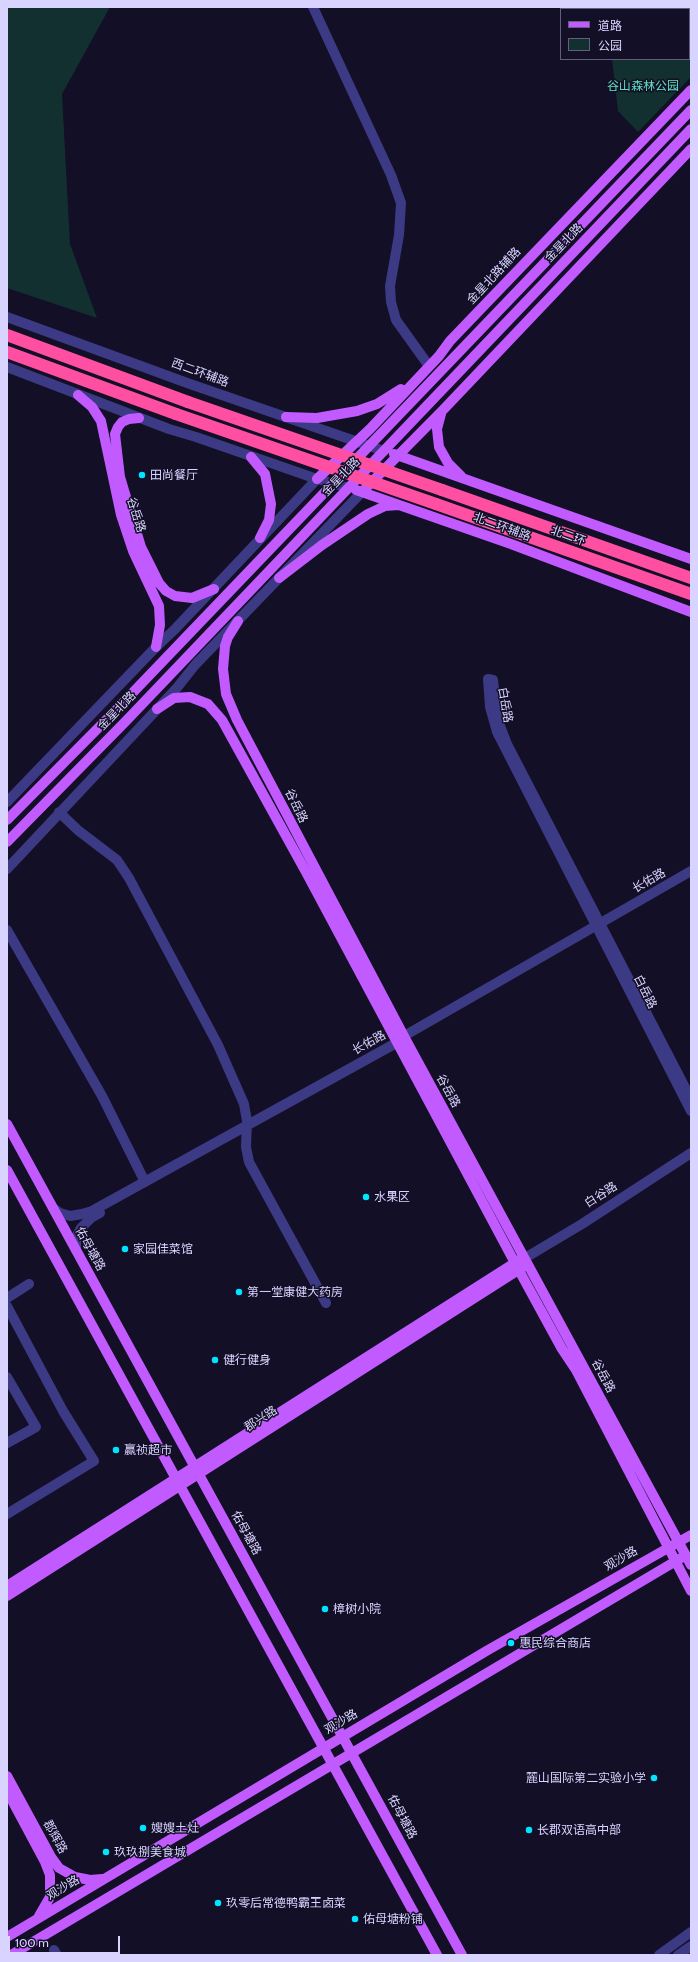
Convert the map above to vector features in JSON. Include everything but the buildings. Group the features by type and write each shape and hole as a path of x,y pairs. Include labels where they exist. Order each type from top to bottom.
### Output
{"highway":[{"name":"北二环","path":"7,335 188,402 691,578"},
{"name":"北二环","path":"7,352 176,414 691,594"}],"main road":[{"name":"金星北路辅路","path":"318,479 357,441 426,369 450,341 691,90"},
{"name":"金星北路","path":"7,820 118,708 691,110"},
{"name":"金星北路","path":"7,842 131,716 691,129"},
{"path":"362,492 443,410 691,149"},
{"path":"286,417 317,418 368,408 388,398 426,369"},
{"path":"460,371 443,410 437,429 439,447 448,463 462,477"},
{"name":"谷岳路","path":"78,395 92,406 101,421 121,515 133,550 159,606 160,625 156,647"},
{"name":"谷岳路","path":"139,418 129,419 122,422 115,434 120,477 141,547 159,583 166,591 185,598 192,598 214,589"},
{"path":"384,451 462,477 691,559"},
{"path":"251,457 265,474 271,504 269,520 260,538"},
{"name":"北二环辅路","path":"348,488 403,505 691,612"},
{"path":"279,578 322,545 368,514 386,506 403,505"},
{"name":"谷岳路","path":"238,620 228,637 224,656 223,682 228,703 402,1041 526,1260 678,1542 688,1554 691,1565"},
{"path":"157,709 174,698 190,697 208,704 222,720 402,1041 517,1267 562,1349 576,1370 691,1592"},
{"name":"佑母塘路","path":"7,1124 462,1955"},
{"path":"7,1170 437,1955"},
{"name":"郡兴路","path":"7,1596 196,1470 526,1260"},
{"name":"郡兴路","path":"7,1586 179,1482"},
{"name":"观沙路","path":"7,1937 343,1736 691,1535"},
{"path":"12,1955 688,1554"},
{"name":"郡辉路","path":"7,1776 51,1858 59,1868 75,1877 90,1880 104,1879"},
{"name":"郡辉路","path":"7,1791 45,1862 50,1875 51,1889 48,1902 36,1920"}],"street":[{"path":"313,7 391,175 400,203 399,235 390,286 391,302 396,320 426,369"},
{"name":"西二环辅路","path":"7,317 384,451"},
{"path":"7,367 139,418 251,457 348,488"},
{"path":"7,802 214,589 260,538 318,479"},
{"path":"7,869 238,620 362,492"},
{"name":"白岳路","path":"691,1099 599,927 497,732 490,707 488,679 493,680 494,706 504,737 599,927 691,1111"},
{"path":"59,812 79,831 116,860 129,878 218,1045 244,1104 247,1129 246,1147 249,1162 326,1303"},
{"name":"长佑路","path":"599,927 691,871"},
{"name":"长佑路","path":"76,1250 78,1232 91,1218 599,927 691,876"},
{"path":"7,930 102,1096 145,1182"},
{"name":"长佑路","path":"53,1208 64,1215 82,1214 247,1129"},
{"name":"白谷路","path":"526,1260 691,1153"},
{"name":"白谷路","path":"526,1260 691,1160"},
{"path":"7,1298 29,1284"},
{"path":"7,1306 60,1404 94,1462 7,1514"},
{"path":"7,1377 36,1427 7,1443"},
{"path":"659,1955 691,1932"},
{"path":"678,1955 691,1946"}],"green space":[{"path":"7,7 110,7 62,94 70,244 97,318 7,288"},
{"name":"谷山森林公园","path":"691,7 691,77 638,132 618,111 612,60 690,60 690,8 620,8"}],"place":[{"name":"田尚餐厅","path":"142,475"},
{"name":"水果区","path":"366,1197"},
{"name":"家园佳菜馆","path":"125,1249"},
{"name":"第一堂康健大药房","path":"239,1292"},
{"name":"健行健身","path":"215,1360"},
{"name":"赢祯超市","path":"116,1450"},
{"name":"樟树小院","path":"325,1609"},
{"name":"惠民综合商店","path":"511,1643"},
{"name":"麓山国际第二实验小学","path":"654,1778"},
{"name":"嫂嫂土灶","path":"143,1828"},
{"name":"长郡双语高中部","path":"529,1830"},
{"name":"玖玖捌美食城","path":"106,1852"},
{"name":"玖零后常德鸭霸王卤菜","path":"218,1903"},
{"name":"佑母塘粉铺","path":"355,1919"}]}
